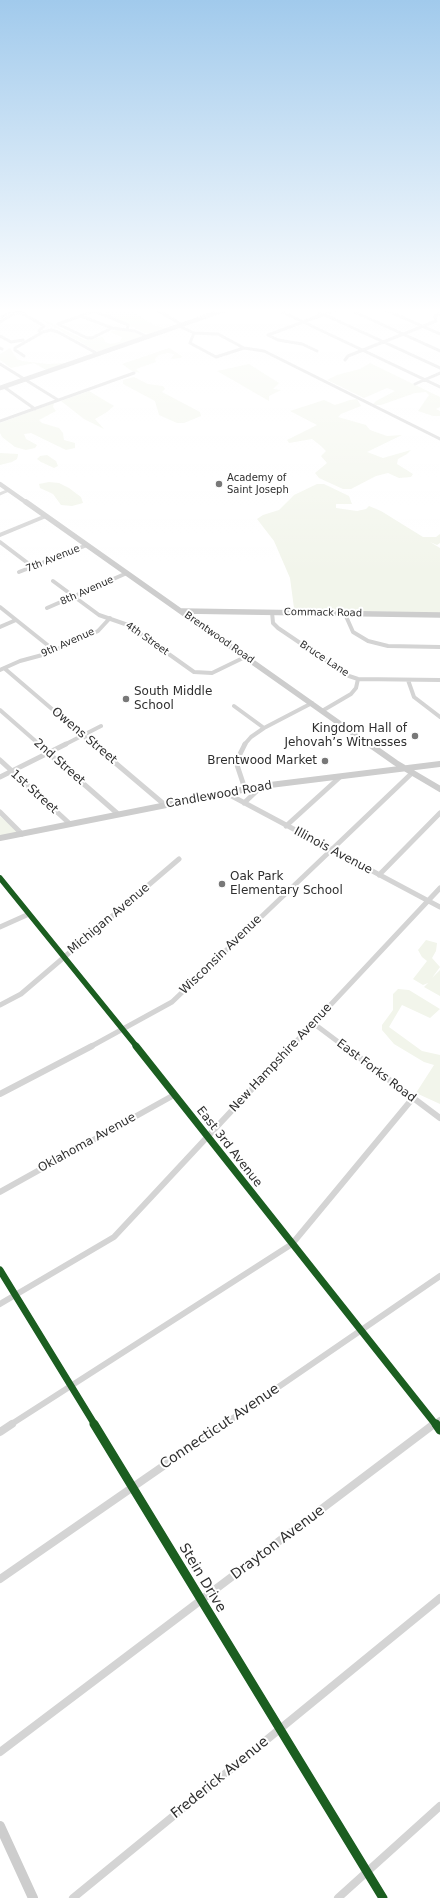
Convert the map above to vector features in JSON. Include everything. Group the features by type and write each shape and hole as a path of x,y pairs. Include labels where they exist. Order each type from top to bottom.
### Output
{"street":[{"path":"17,398 35,409"},
{"path":"54,398 58,400"},
{"path":"0,422 65,398"},
{"path":"356,398 440,439"},
{"name":"Brentwood Road","path":"0,484 403,768 440,789"},
{"path":"0,494 9,490"},
{"path":"0,535 46,516"},
{"path":"0,542 33,567"},
{"name":"7th Avenue","path":"19,572 87,545"},
{"name":"8th Avenue","path":"47,608 127,573"},
{"name":"4th Street","path":"53,581 99,615 128,625 188,669 199,674 212,673 245,657"},
{"path":"0,607 54,651"},
{"name":"Commack Road","path":"181,611 440,616"},
{"name":"Commack Road","path":"191,618 206,611"},
{"name":"Bruce Lane","path":"272,612 273,623 278,628 344,673 358,679 440,680"},
{"path":"345,614 349,626 354,632 368,641 392,646 440,647"},
{"name":"9th Avenue","path":"2,669 20,661 54,651 98,631 110,618"},
{"path":"0,627 16,620"},
{"name":"Owens Street","path":"2,669 83,735 165,805"},
{"path":"322,711 351,694 356,688 358,679"},
{"path":"408,680 414,697 440,717"},
{"path":"245,790 238,771 238,758 247,741 264,728 312,703"},
{"path":"234,706 264,728"},
{"name":"2nd Street","path":"0,710 118,814"},
{"path":"0,777 101,726"},
{"name":"1st Street","path":"0,760 69,823"},
{"name":"Candlewood Road","path":"0,838 69,823 262,786 440,764"},
{"name":"Wisconsin Avenue","path":"0,1094 123,1030 178,997 412,773"},
{"path":"286,826 340,777"},
{"path":"244,803 262,786"},
{"name":"Illinois Avenue","path":"226,793 440,907"},
{"path":"0,812 22,834"},
{"path":"379,875 440,813"},
{"name":"Michigan Avenue","path":"0,1005 22,994 179,859"},
{"name":"East 3rd Avenue","path":"0,878 123,1030 361,1331 438,1425"},
{"name":"New Hampshire Avenue","path":"0,1304 114,1237 440,888"},
{"path":"0,927 29,914"},
{"name":"East Forks Road","path":"313,1023 440,1118"},
{"name":"Oklahoma Avenue","path":"0,1192 174,1095"},
{"path":"0,1432 292,1244 413,1098"},
{"name":"Stein Drive","path":"0,1270 383,1898"},
{"name":"Connecticut Avenue","path":"0,1579 440,1276"},
{"name":"Drayton Avenue","path":"0,1752 438,1425"},
{"name":"Frederick Avenue","path":"73,1898 440,1598"},
{"path":"338,1898 440,1806"},
{"path":"0,1826 33,1898"}],"shaded area":[{"path":"71,398 100,398 114,406 95,419 104,429 84,419 61,401"},
{"path":"149,398 173,398 200,412 201,416 184,423 177,423 159,415 155,401"},
{"path":"263,398 269,398 269,401"},
{"path":"383,398 402,398 381,405 373,404"},
{"path":"427,398 440,398 440,407 436,409 440,411 440,416 433,416 418,411"},
{"path":"357,399 361,406 341,414 338,417 366,425 370,430 387,436 402,435 367,452 383,458 411,450 398,459 397,464 413,474 411,477 399,478 388,473 376,476 351,489 343,489 319,478 315,473 327,463 321,456 326,451 321,446 312,439 289,443 287,440 317,425 290,411 324,400 335,405"},
{"path":"54,403 53,407 56,411 39,420 42,423 59,428 63,433 64,440 75,443 75,448 66,450 31,433 24,434 26,439 37,445 35,448 26,450 15,447 2,437 0,433 0,423"},
{"path":"0,453 18,455 17,459 12,462 0,465"},
{"path":"47,455 56,461 58,466 54,468 37,459 40,456"},
{"path":"49,482 59,483 69,488 81,497 83,503 72,506 61,505 53,494 40,488 39,484"},
{"path":"317,484 324,484 349,496 352,504 336,504 336,508 357,511 366,509 369,506 381,511 423,537 436,537 440,534 440,543 437,545 430,542 440,548 440,613 299,610 294,608 290,578 274,541 257,519 263,515 279,510 294,495"},
{"path":"0,816 18,832 0,836"},
{"path":"426,940 437,943 436,951 432,958 440,967 432,978 440,970 440,996 424,987 428,983 423,985 413,979 427,961 422,957 418,950"},
{"path":"398,989 409,990 440,1009 430,1018 402,1005 389,1027 422,1051 440,1055 440,1104 416,1093 434,1065 424,1062 394,1044 382,1030 382,1025 393,1010 393,994"}],"cycle path":[{"path":"0,878 123,1030 440,1430"},
{"path":"0,1270 383,1898"}],"place":[{"name":"Academy of Saint Joseph","path":"219,484"},
{"name":"South Middle School","path":"126,699"},
{"name":"Kingdom Hall of Jehovah’s Witnesses","path":"415,736"},
{"name":"Brentwood Market","path":"325,761"},
{"name":"Oak Park Elementary School","path":"222,884"}]}
